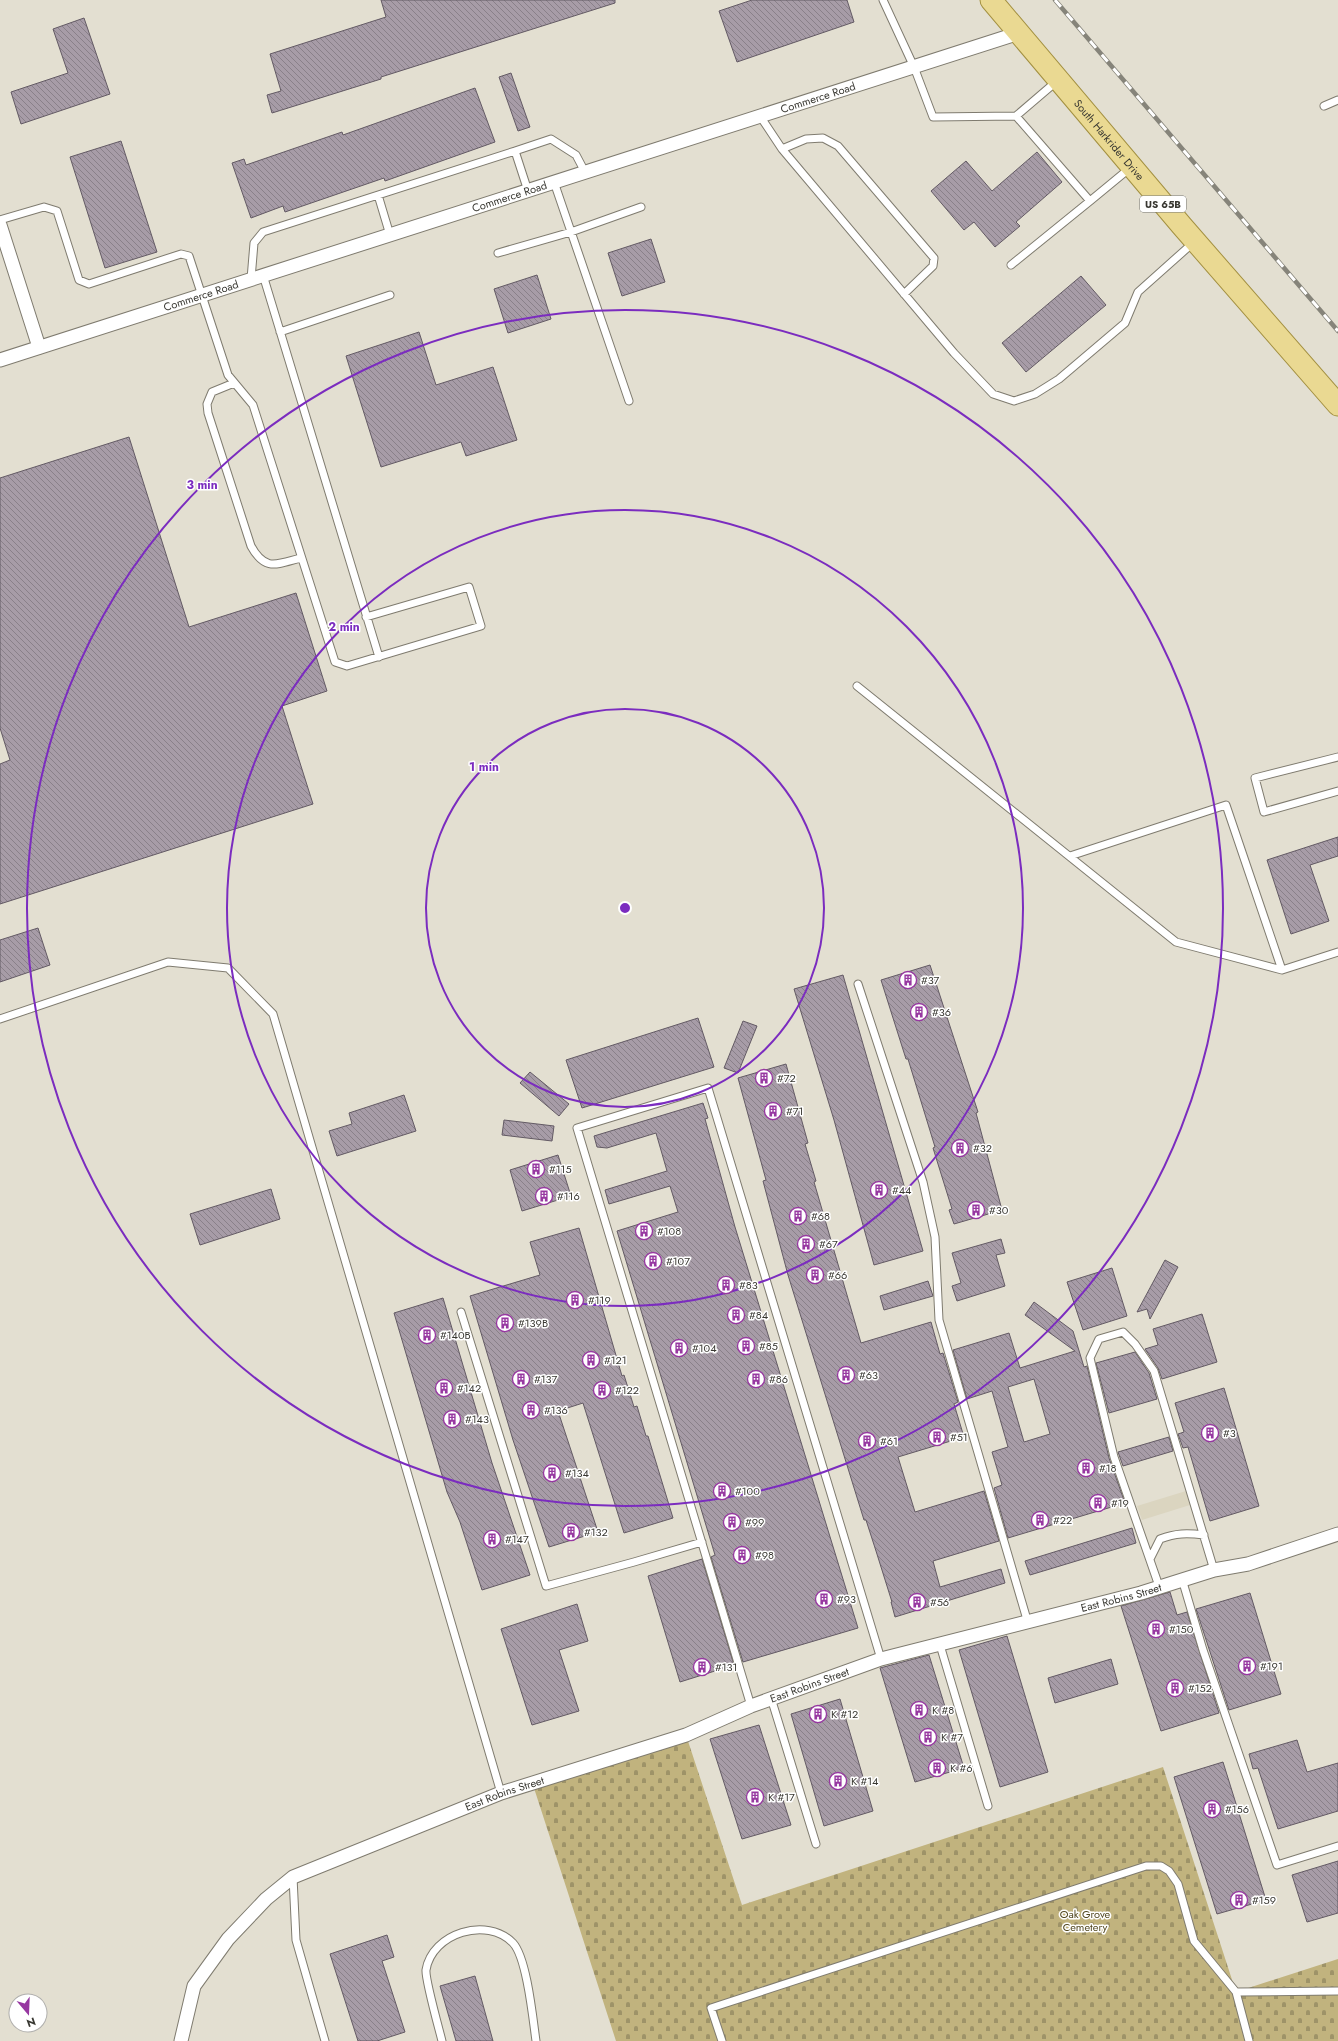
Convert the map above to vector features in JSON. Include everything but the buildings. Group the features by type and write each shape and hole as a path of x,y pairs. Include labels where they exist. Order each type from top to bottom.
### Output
{"main road":[{"name":"South Harkrider Drive","path":"991,0 1195,241 1338,405"}],"street":[{"name":"Commerce Road","path":"0,360 1019,33"},
{"path":"0,225 39,347"},
{"name":"East Robins Street","path":"181,2041 194,1986 228,1939 266,1899 293,1877 501,1793 686,1735 771,1698 881,1659 1142,1593 1159,1586 1214,1570 1248,1564 1338,1534"}],"lane":[{"path":"883,0 914,66 933,117 1016,116 1059,79"},
{"path":"1324,106 1338,100"},
{"path":"760,116 782,150 954,353 993,394 1014,401 1035,394 1059,379 1125,323 1138,292 1195,241"},
{"path":"1016,116 1090,201"},
{"path":"782,150 806,140 823,138 838,146 934,258 933,266 904,294"},
{"path":"379,657 280,332 257,277 254,243 263,232 551,139 576,155 585,172"},
{"path":"515,151 528,191"},
{"path":"1011,266 1132,166"},
{"path":"554,182 629,401"},
{"path":"378,195 390,235"},
{"path":"0,220 44,207 57,211 79,280 89,284 181,254 189,256 228,375 252,404 335,662 348,666 481,626 469,587 366,617"},
{"path":"498,253 571,232 641,207"},
{"path":"280,332 390,295"},
{"path":"234,383 212,392 207,404 208,413 251,546 256,556 265,564 275,564 301,558"},
{"path":"857,686 1176,942 1282,970 1338,952"},
{"path":"1338,757 1255,778 1264,812 1338,791"},
{"path":"1070,856 1226,805 1282,970"},
{"path":"0,1019 168,962 228,968 273,1014 501,1793"},
{"path":"858,984 923,1182 935,1236 939,1320 1028,1623"},
{"path":"751,1706 577,1128 708,1088 881,1659"},
{"path":"461,1312 546,1586 702,1542"},
{"path":"1159,1586 1114,1457 1090,1358 1099,1339 1123,1332 1135,1344 1154,1371 1214,1570"},
{"path":"1150,1559 1160,1539 1176,1533 1204,1535"},
{"path":"1182,1579 1204,1650 1277,1865 1338,1846"},
{"path":"940,1644 988,1806"},
{"path":"771,1698 816,1844"},
{"path":"722,2041 711,2008 1146,1866 1161,1866 1169,1871 1178,1884 1194,1941 1236,1992 1249,2041"},
{"path":"293,1877 296,1940 324,2041"},
{"path":"442,2041 426,1971 432,1951 442,1941 460,1932 481,1930 501,1935 514,1944 520,1956 536,2041"},
{"path":"1236,1992 1338,1991"}],"shaded area":[{"path":"1186,1491 1190,1505 1142,1520 1137,1506"}],"green space":[{"name":"Oak Grove Cemetery","path":"686,1735 742,1905 1163,1767 1236,1992 1338,1959 1338,2041 616,2041 533,1785"}],"railway":[{"path":"1055,0 1338,331"}],"place":[{"name":"#37","path":"908,980"},
{"name":"#36","path":"919,1012"},
{"name":"#72","path":"764,1078"},
{"name":"#71","path":"773,1111"},
{"name":"#32","path":"960,1148"},
{"name":"#115","path":"536,1169"},
{"name":"#44","path":"879,1190"},
{"name":"#116","path":"544,1196"},
{"name":"#30","path":"976,1210"},
{"name":"#68","path":"798,1216"},
{"name":"#108","path":"644,1231"},
{"name":"#67","path":"806,1244"},
{"name":"#107","path":"653,1261"},
{"name":"#66","path":"815,1275"},
{"name":"#83","path":"726,1285"},
{"name":"#119","path":"575,1300"},
{"name":"#84","path":"736,1315"},
{"name":"#139B","path":"505,1323"},
{"name":"#140B","path":"427,1335"},
{"name":"#85","path":"746,1346"},
{"name":"#104","path":"679,1348"},
{"name":"#121","path":"591,1360"},
{"name":"#63","path":"846,1375"},
{"name":"#137","path":"521,1379"},
{"name":"#86","path":"756,1379"},
{"name":"#142","path":"444,1388"},
{"name":"#122","path":"602,1390"},
{"name":"#136","path":"531,1410"},
{"name":"#143","path":"452,1419"},
{"name":"#3","path":"1210,1433"},
{"name":"#51","path":"937,1437"},
{"name":"#61","path":"867,1441"},
{"name":"#18","path":"1086,1468"},
{"name":"#134","path":"552,1473"},
{"name":"#100","path":"722,1491"},
{"name":"#19","path":"1098,1503"},
{"name":"#22","path":"1040,1520"},
{"name":"#99","path":"732,1522"},
{"name":"#132","path":"571,1532"},
{"name":"#147","path":"492,1539"},
{"name":"#98","path":"742,1555"},
{"name":"#93","path":"824,1599"},
{"name":"#56","path":"917,1602"},
{"name":"#150","path":"1156,1629"},
{"name":"#191","path":"1247,1666"},
{"name":"#131","path":"702,1667"},
{"name":"#152","path":"1175,1688"},
{"name":"K #8","path":"919,1710"},
{"name":"K #12","path":"818,1714"},
{"name":"K #7","path":"928,1737"},
{"name":"K #6","path":"937,1768"},
{"name":"K #14","path":"838,1781"},
{"name":"K #17","path":"755,1797"},
{"name":"#156","path":"1212,1809"},
{"name":"#159","path":"1239,1900"}]}
